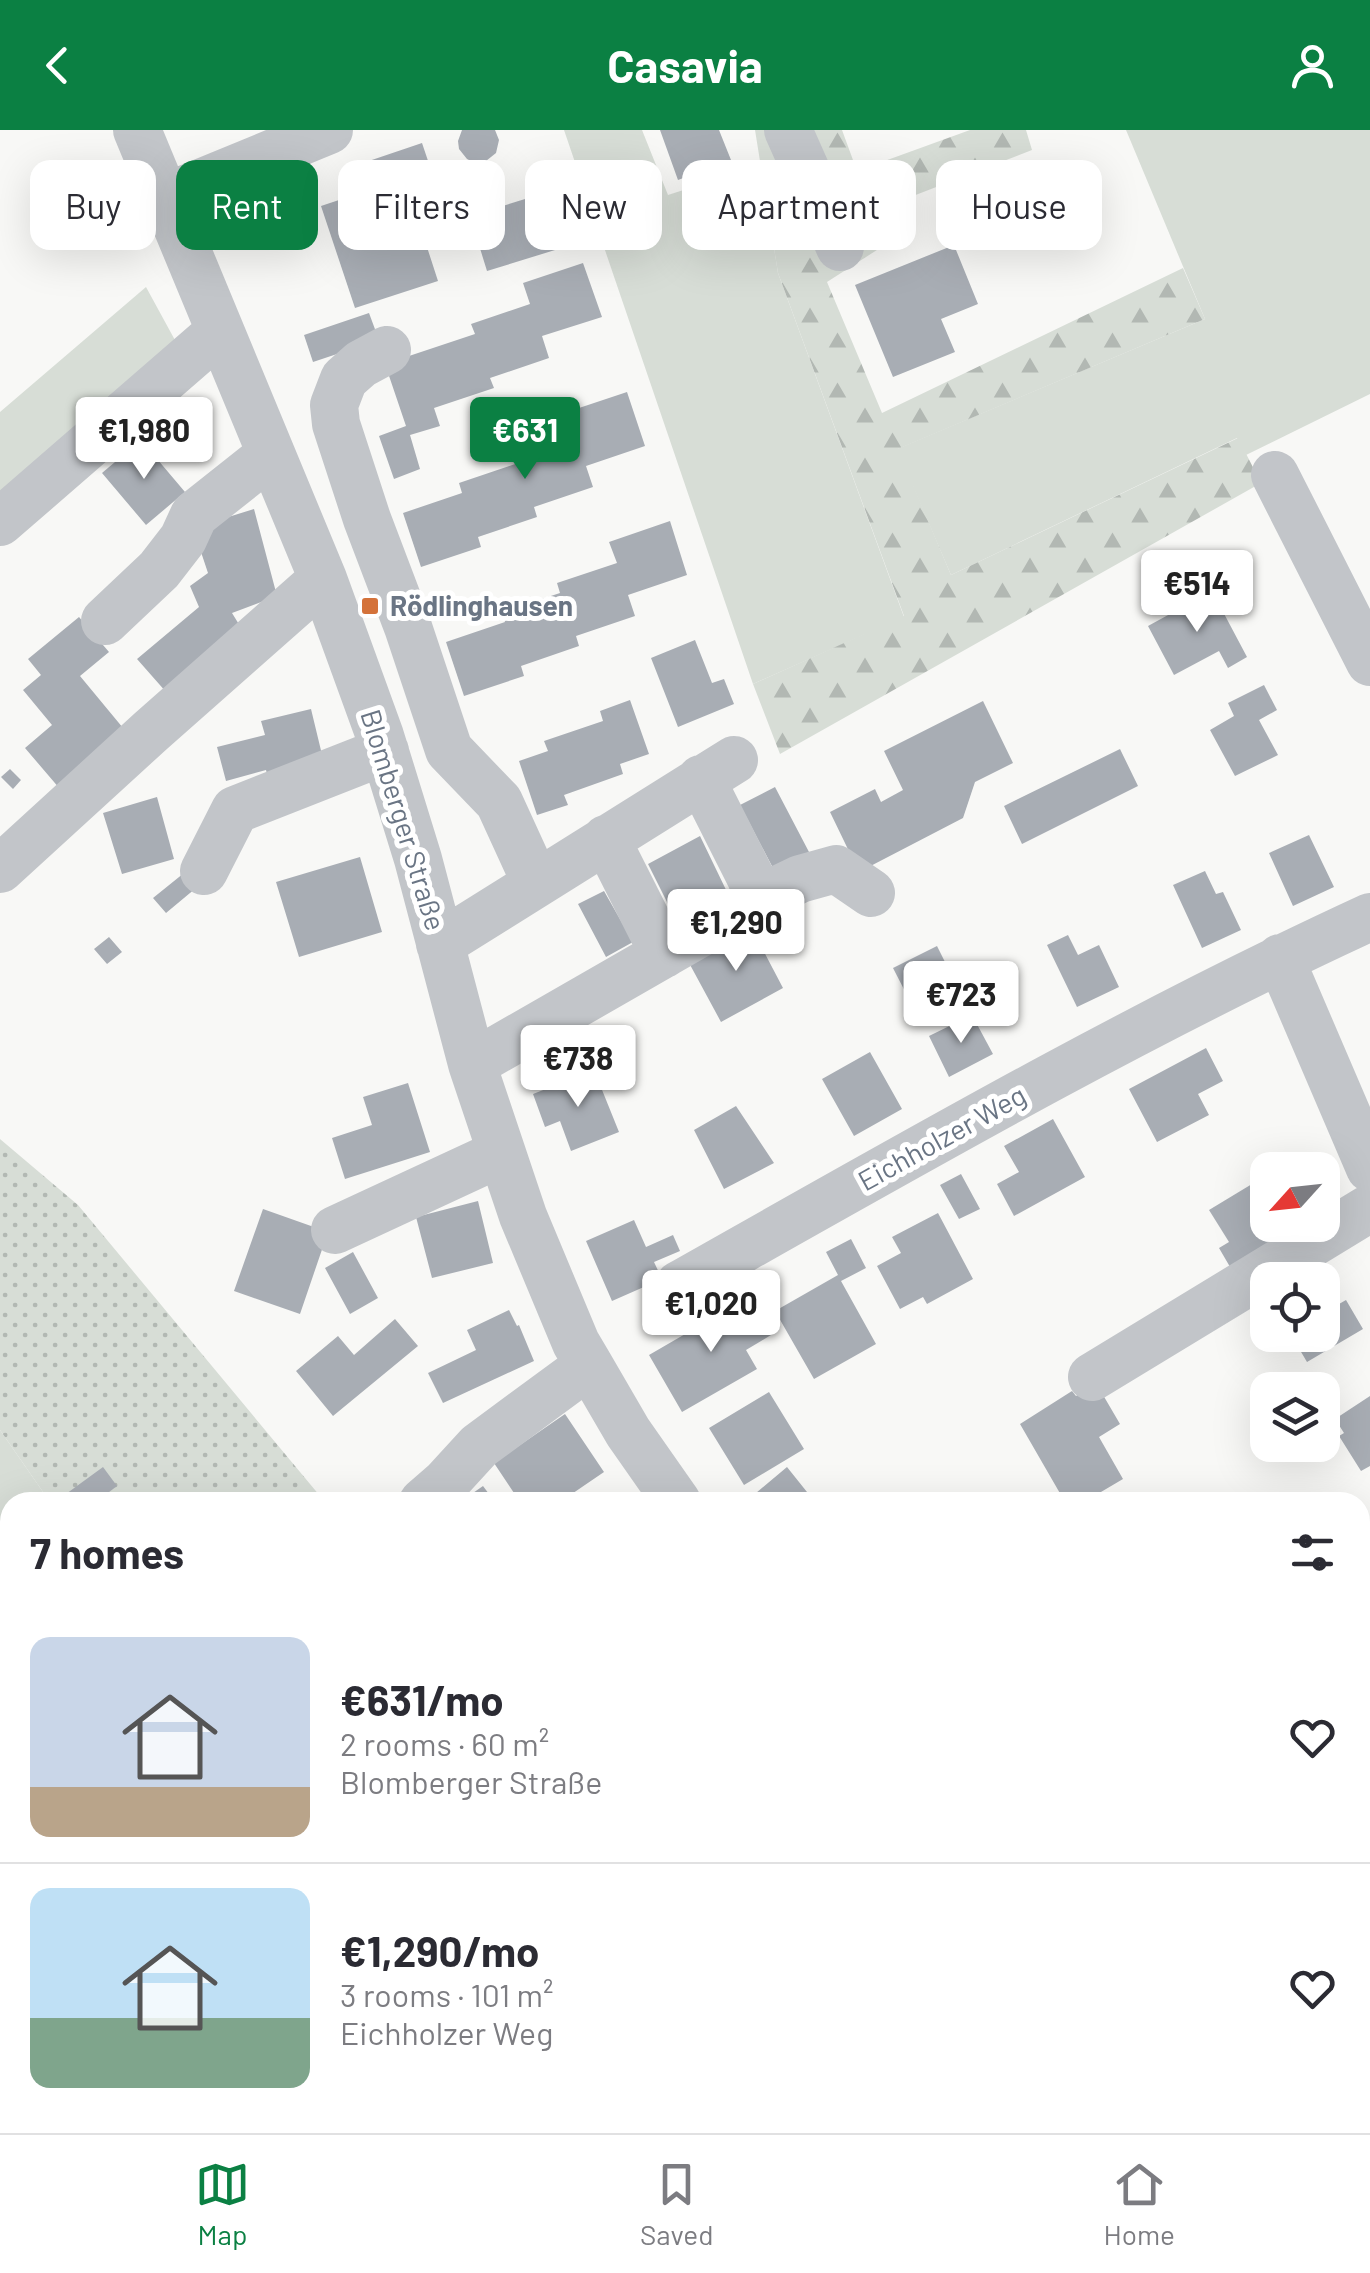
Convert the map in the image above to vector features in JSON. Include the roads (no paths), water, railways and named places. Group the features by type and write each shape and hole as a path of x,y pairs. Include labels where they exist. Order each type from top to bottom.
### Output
{"street":[{"name":"Blomberger Straße","path":"137,130 323,579 385,751 472,1064 522,1216 588,1365 670,1492"},
{"path":"164,198 329,130"},
{"path":"788,130 801,160"},
{"path":"0,522 220,331"},
{"path":"387,350 344,379 334,405 336,424 366,519 450,750 499,802 536,883"},
{"path":"105,621 159,570 183,539 194,515 271,454"},
{"path":"1275,475 1370,662"},
{"path":"0,870 323,579"},
{"path":"204,871 235,810 385,751"},
{"path":"440,944 717,769 761,898"},
{"path":"606,839 664,954"},
{"path":"472,1064 800,879 836,869 871,893"},
{"name":"Eichholzer Weg","path":"678,1285 1002,1103 1280,958 1370,917"},
{"path":"1280,958 1370,1168"},
{"path":"335,1230 502,1153"},
{"path":"1092,1377 1370,1208"},
{"path":"434,1492 479,1446 588,1365"}],"place":[{"name":"Rödlinghausen","path":"370,606"}]}
